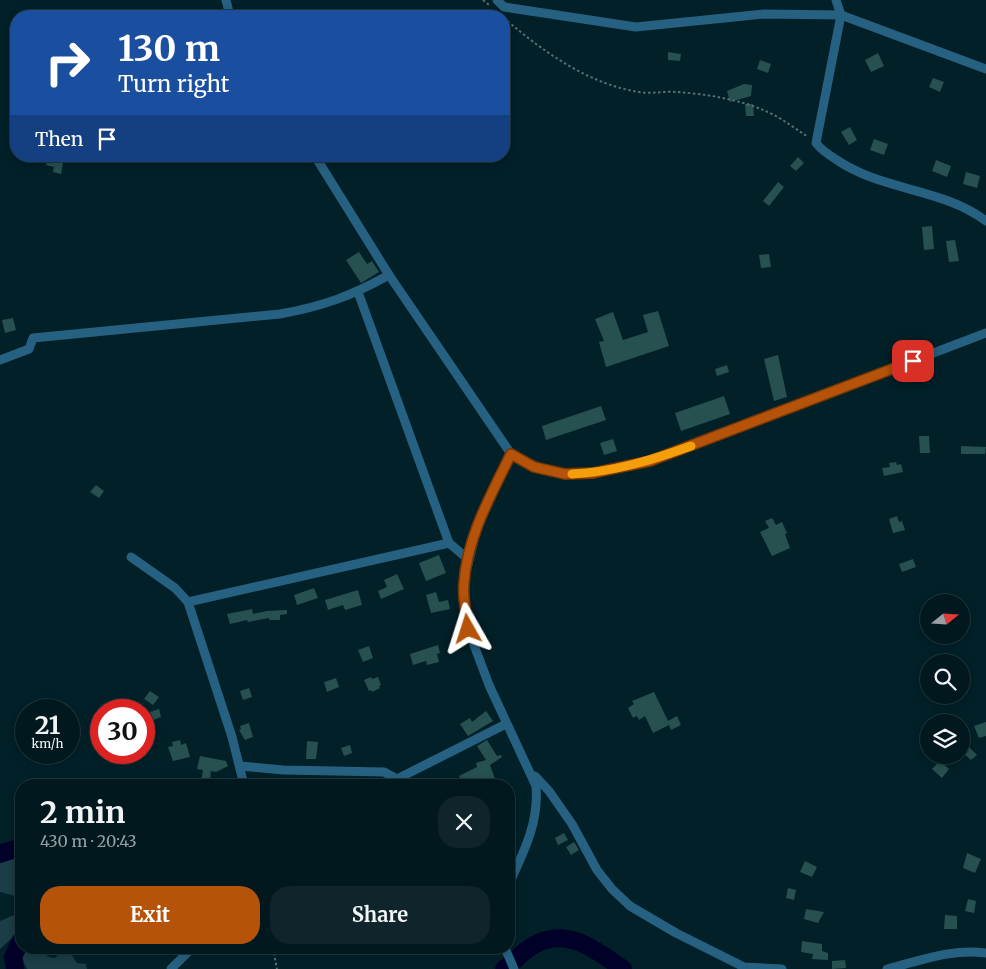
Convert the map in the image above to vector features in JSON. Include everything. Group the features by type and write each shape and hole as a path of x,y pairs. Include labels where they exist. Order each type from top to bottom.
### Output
{"street":[{"path":"498,0 504,7 636,27 764,14 841,15 986,69"},
{"path":"836,0 841,15 816,143 844,165 875,180 928,195 974,212 986,222"},
{"path":"319,162 389,275 511,454 534,467 565,474 593,473 650,461 986,333"},
{"path":"0,360 30,349 34,338 280,314 336,301 358,292 389,275"},
{"path":"358,292 449,543 468,559"},
{"path":"511,454 478,524 463,584 468,629 506,724 532,773 536,786 537,804 534,822 528,843 515,871"},
{"path":"188,602 449,543"},
{"path":"131,557 175,588 188,602 241,766 243,779"},
{"path":"241,766 282,770 384,772 396,778 506,724"},
{"path":"532,773 549,791 572,824 597,870 630,906 676,934 744,968 782,969"},
{"path":"887,969 945,954 965,952 986,953"},
{"path":"171,969 186,954"},
{"path":"508,954 514,969"}],"path":[{"path":"510,23 530,41 573,68 606,82 640,92 677,92 727,100 767,112 816,143"},
{"path":"274,954 277,969"}],"shaded area":[{"path":"15,856 15,896 0,892 0,859 6,860"},
{"path":"15,915 15,935 0,949 0,921"},
{"path":"50,954 46,956 54,958 60,954 71,954 77,963 86,964 87,969 27,969 23,961 23,955"}],"building":[{"path":"668,52 681,54 680,61 668,60"},
{"path":"878,53 884,66 871,72 865,60"},
{"path":"760,60 771,64 768,73 757,69"},
{"path":"933,78 944,82 940,92 929,87"},
{"path":"744,84 752,85 751,96 730,102 727,91"},
{"path":"745,104 753,104 754,116 746,116"},
{"path":"850,127 857,140 849,145 841,132"},
{"path":"874,139 888,144 884,155 870,150"},
{"path":"798,157 804,163 796,171 790,166"},
{"path":"936,160 951,166 947,177 932,171"},
{"path":"47,162 63,162 61,174 53,172 54,167 46,165"},
{"path":"966,172 980,176 977,188 963,184"},
{"path":"778,182 784,187 769,206 763,201"},
{"path":"932,226 934,249 924,250 922,227"},
{"path":"955,240 959,261 949,262 946,241"},
{"path":"359,252 367,264 372,261 379,272 361,283 346,260"},
{"path":"769,254 771,267 761,268 759,255"},
{"path":"658,311 669,346 606,367 599,342 604,341 595,319 613,312 623,340 648,332 643,315"},
{"path":"13,318 16,330 5,333 2,320"},
{"path":"778,355 787,397 774,401 764,359"},
{"path":"727,365 729,372 717,376 715,369"},
{"path":"724,396 730,414 681,431 675,413"},
{"path":"601,406 606,420 546,440 542,426"},
{"path":"919,436 929,436 930,453 920,453"},
{"path":"613,439 617,451 604,455 600,443"},
{"path":"961,446 986,447 985,454 961,454"},
{"path":"896,462 897,465 901,464 903,472 884,476 882,468 890,467 889,463"},
{"path":"96,485 104,491 99,498 90,492"},
{"path":"897,516 899,522 902,521 905,530 893,533 889,519"},
{"path":"772,518 776,525 782,522 787,533 785,534 790,548 772,556 760,532 769,528 765,521"},
{"path":"439,555 446,573 426,581 419,563"},
{"path":"913,559 916,567 902,572 899,564"},
{"path":"397,574 404,589 381,599 378,591 387,587 384,580"},
{"path":"314,588 318,598 297,605 294,595"},
{"path":"358,590 362,605 345,610 343,605 328,610 325,600"},
{"path":"436,592 439,602 448,600 450,609 431,613 426,595"},
{"path":"252,609 253,614 287,610 287,614 280,615 280,620 269,620 269,618 230,624 227,614"},
{"path":"438,645 440,653 437,654 439,662 427,665 426,661 413,665 410,654"},
{"path":"369,646 373,658 363,662 358,650"},
{"path":"371,677 372,679 378,677 381,685 379,686 380,688 372,692 371,690 369,691 364,680"},
{"path":"336,678 339,687 327,692 324,682"},
{"path":"249,688 252,697 243,700 240,691"},
{"path":"150,691 159,697 155,702 155,699 144,699"},
{"path":"654,692 668,721 677,716 681,725 671,730 669,725 653,733 645,716 639,720 637,716 633,718 628,708 634,704 632,701"},
{"path":"159,709 161,717 155,719 155,710"},
{"path":"486,711 493,721 468,736 460,724 470,718 472,722"},
{"path":"986,722 986,736 979,738 974,726"},
{"path":"249,723 253,737 245,740 239,730 241,729 240,726"},
{"path":"180,740 181,745 186,743 190,757 173,761 168,747 173,746 172,742"},
{"path":"487,740 497,756 501,755 502,757 490,765 495,779 460,779 459,776 477,767 476,763 486,760 477,746"},
{"path":"307,741 318,742 316,759 306,759"},
{"path":"350,745 352,753 344,756 341,748"},
{"path":"970,748 977,755 970,759"},
{"path":"200,756 226,761 228,766 216,772 211,771 210,779 201,779 203,770 197,769"},
{"path":"937,764 943,764 949,769 942,778 932,769"},
{"path":"564,833 568,840 558,845 555,838"},
{"path":"574,842 579,850 571,855 566,847"},
{"path":"967,853 981,859 975,873 963,868"},
{"path":"805,861 817,867 812,877 800,872"},
{"path":"788,888 796,890 794,900 786,898"},
{"path":"968,899 976,901 974,913 965,911"},
{"path":"806,909 824,912 818,923 804,919"},
{"path":"945,915 957,916 957,929 944,929"},
{"path":"802,941 822,944 822,951 828,953 828,960 812,959 813,954 801,952"},
{"path":"845,960 846,968 832,969 832,961"}],"waterway":[{"path":"0,854 15,849"},
{"path":"504,969 534,945 559,938 582,943 623,969"},
{"path":"15,953 13,957 15,969"}],"slow traffic":[{"path":"572,474 593,473 650,461 691,446"}],"route":[{"path":"468,629 463,584 468,559 478,524 511,454 534,467 565,474 593,473 650,461 913,361"}]}
